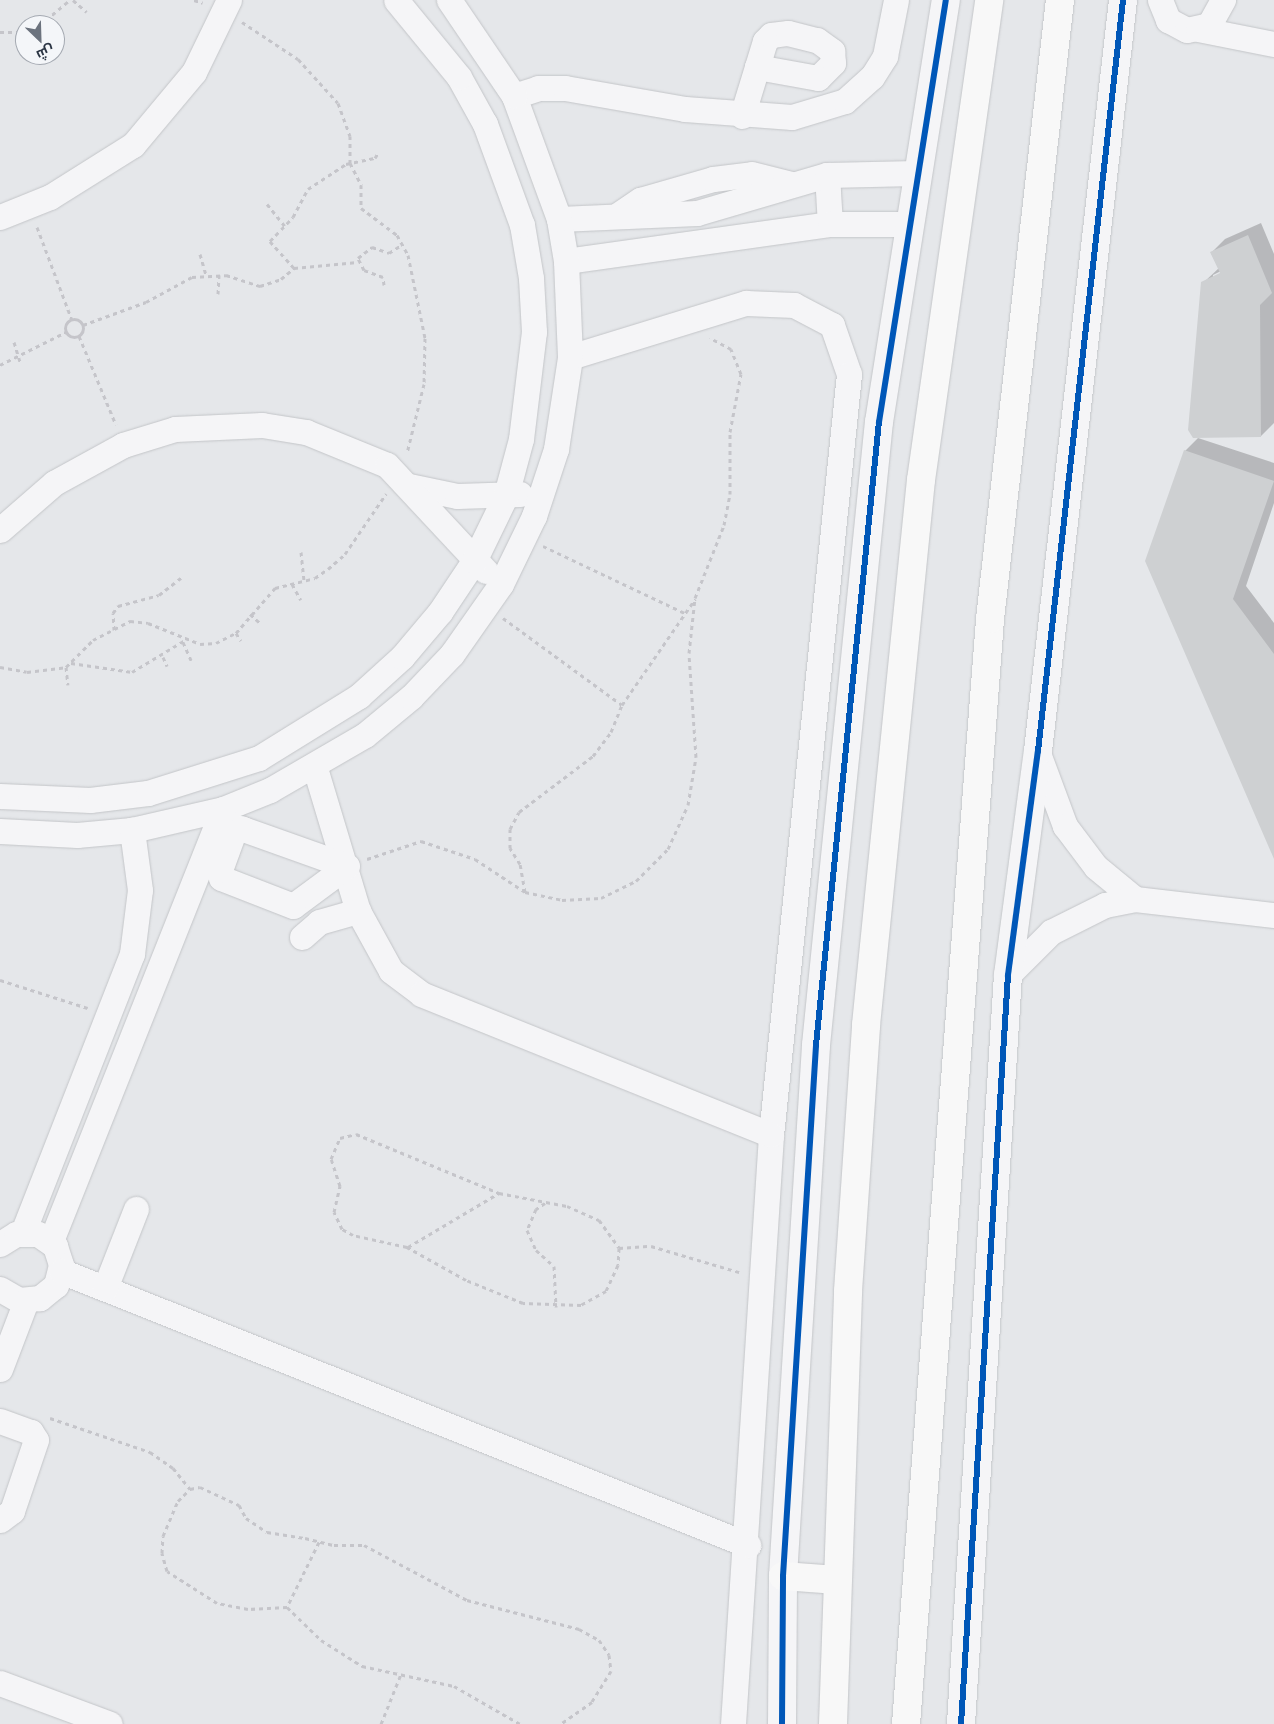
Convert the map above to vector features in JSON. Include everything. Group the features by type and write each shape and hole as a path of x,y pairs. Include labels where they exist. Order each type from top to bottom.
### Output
{"main road":[{"path":"906,1724 990,618 1060,0"},
{"path":"833,1724 848,1291 866,1025 899,671 939,339 988,2"},
{"path":"783,1576 837,1580"}],"street":[{"path":"0,796 90,800 148,793 259,758 311,730 387,670 440,612 474,561 506,495 521,439 533,341 531,278 522,225 506,173 481,116 459,77 396,0"},
{"path":"0,831 77,835 132,830 223,809 315,768 365,735 410,697 487,606 501,584 525,537 543,494 558,440 570,357 566,261 558,219 514,96 449,0"},
{"path":"514,96 538,88 565,88 742,116 792,117 845,101 872,77 885,56 896,0"},
{"path":"782,1724 783,1576 816,1046 879,422 916,173 946,0"},
{"path":"961,1724 1008,974 1038,751 1123,0"},
{"path":"1160,0 1162,11 1177,26 1274,44"},
{"path":"1198,29 1217,17 1223,0"},
{"path":"0,217 29,206 93,174 133,145 194,72 227,6"},
{"path":"742,116 757,67"},
{"path":"558,219 616,216 640,200 713,179 752,174 791,184 827,174 916,173"},
{"path":"827,174 830,224"},
{"path":"566,261 830,224 908,224"},
{"path":"570,357 746,303 794,305 812,311 832,325 844,350 850,374 849,413 771,1134 748,1545 734,1724"},
{"path":"0,530 54,483 124,445 175,429 262,425 348,446 404,481 457,496 543,494"},
{"path":"404,481 474,561 501,584"},
{"path":"1038,751 1065,826 1096,867 1135,899"},
{"path":"315,768 347,866 358,911 391,971 421,994 771,1134"},
{"path":"51,1241 223,809"},
{"path":"240,828 347,866 296,906 223,880 219,873 234,832 240,828"},
{"path":"0,1244 23,1232 110,1015 132,954 138,922 140,890 132,830"},
{"path":"1008,974 1051,932 1105,905 1135,899 1274,915"},
{"path":"302,937 320,922 358,911"},
{"path":"105,1288 136,1210"},
{"path":"0,1290 26,1301 52,1290 61,1271 60,1258 51,1241 23,1232"},
{"path":"61,1271 748,1545"},
{"path":"0,1369 26,1301"},
{"path":"0,1421 31,1432 36,1440 12,1511 0,1520"},
{"path":"0,1683 110,1724"}],"path":[{"path":"53,15 72,0 88,12"},
{"path":"0,667 35,672 66,667 93,640 130,621 148,623 184,641 216,643 236,633 250,614 275,588 304,582 344,554 404,481 424,384 419,291 403,244 361,208 359,176 350,163 345,115 323,85 298,59 227,6"},
{"path":"0,32 15,32"},
{"path":"294,268 270,241 284,226 314,183 350,163 375,158 378,153"},
{"path":"267,204 284,226"},
{"path":"29,206 72,320 83,325 146,302 175,282 206,275 219,275 260,286 281,279 294,268 358,262 383,277 384,285"},
{"path":"358,262 366,248 389,254 403,244"},
{"path":"200,254 206,275"},
{"path":"218,294 219,275"},
{"path":"0,365 66,332 72,320"},
{"path":"83,325 79,336 124,445"},
{"path":"66,332 79,336"},
{"path":"525,892 520,864 510,848 510,829 519,812 593,756 611,732 622,705 695,598 724,525 730,494 730,432 741,374 731,349 707,338"},
{"path":"14,342 20,362"},
{"path":"525,537 685,613"},
{"path":"301,552 304,582"},
{"path":"114,630 113,614 118,606 159,594 181,578"},
{"path":"292,584 300,600"},
{"path":"347,866 421,841 475,860 525,892 562,900 601,898 636,881 668,849 688,805 696,757 688,653 695,598"},
{"path":"487,606 622,705"},
{"path":"250,614 260,624"},
{"path":"236,633 242,641"},
{"path":"71,663 132,672 163,657 184,641"},
{"path":"184,641 190,660"},
{"path":"163,657 167,666"},
{"path":"66,667 68,685"},
{"path":"0,980 110,1015"},
{"path":"368,1136 499,1193 545,1202 600,1220 619,1248 618,1265 606,1291 588,1302 556,1307 523,1303 482,1288 407,1247 369,1241 342,1229 334,1212 340,1186 330,1159 340,1138 368,1136"},
{"path":"407,1247 499,1193"},
{"path":"545,1202 536,1209 527,1230 536,1250 554,1266 556,1307"},
{"path":"619,1248 651,1246 763,1281"},
{"path":"47,1417 150,1452 173,1468 190,1489"},
{"path":"520,1724 454,1686 362,1666 321,1640 287,1607 248,1609 217,1602 167,1572 163,1536 178,1501 190,1489 200,1487 229,1498 255,1526 266,1532 319,1542 364,1545 467,1600 579,1628 599,1640 609,1655 611,1671 592,1702 562,1724"},
{"path":"287,1607 319,1542"},
{"path":"381,1724 401,1674"}],"building":[{"path":"1248,235 1272,293 1260,305 1261,437 1193,438 1188,430 1201,282 1220,273 1210,252"},
{"path":"1184,450 1274,481 1233,599 1274,654 1274,859 1145,561"}],"cycle path":[{"path":"782,1724 783,1576 816,1045 879,422 946,0"},
{"path":"961,1724 1008,975 1038,751 1123,0"}]}
